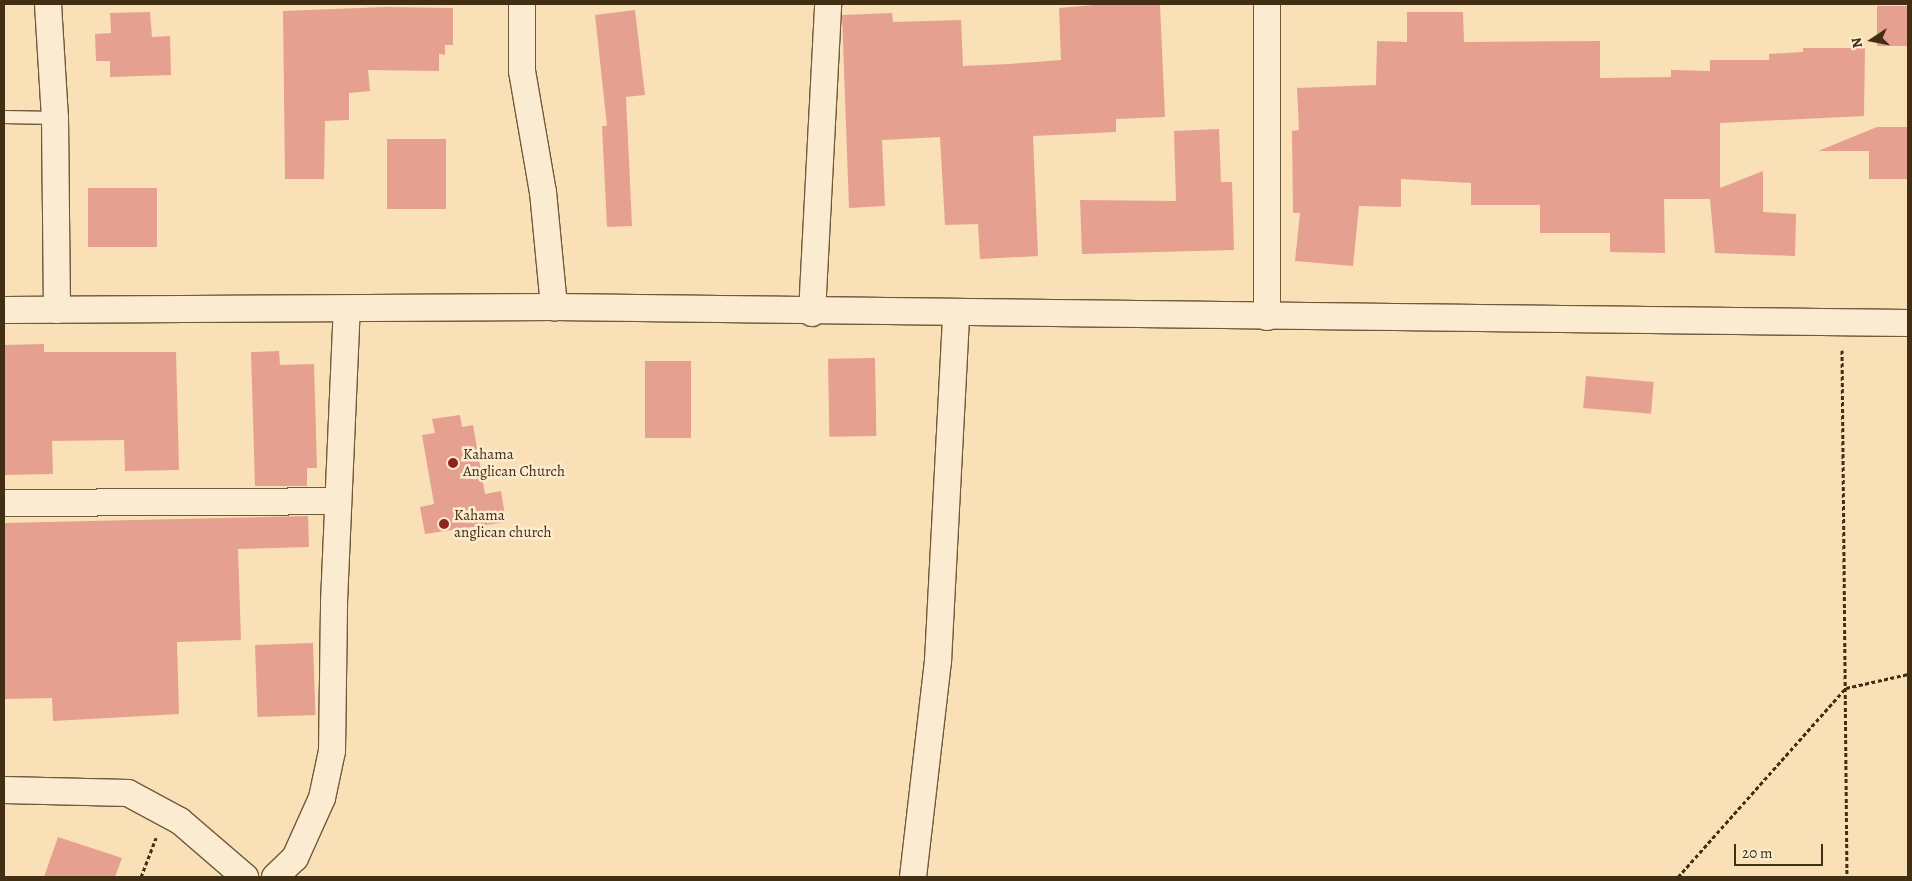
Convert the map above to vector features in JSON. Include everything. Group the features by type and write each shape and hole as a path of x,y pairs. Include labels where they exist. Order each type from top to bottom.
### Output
{"street":[{"path":"48,4 55,118 57,310"},
{"path":"522,4 522,71 543,192 554,307"},
{"path":"812,313 828,4"},
{"path":"1267,4 1267,317"},
{"path":"4,310 347,310 554,307 812,313 1908,323"},
{"path":"275,877 295,858 322,798 332,751 338,501 347,310"},
{"path":"912,877 938,662 956,314"},
{"path":"4,503 338,501"},
{"path":"4,790 128,793 180,821 245,877"}],"lane":[{"path":"4,117 55,118"}],"path":[{"path":"1842,322 1847,877"},
{"path":"1678,877 1846,688 1908,674"},
{"path":"141,877 164,814"}],"building":[{"path":"1106,4 1160,4 1165,117 1116,119 1116,132 1033,136 1038,256 980,259 978,224 945,225 940,137 882,140 885,206 849,208 842,15 892,13 893,22 961,20 963,66 1061,60 1059,8"},
{"path":"1877,6 1908,6 1908,46 1877,46"},
{"path":"385,7 453,8 453,45 445,45 445,55 439,54 439,71 368,70 370,91 349,93 349,120 325,121 324,179 285,179 283,11"},
{"path":"635,10 645,95 626,97 632,226 607,227 602,126 607,126 595,15"},
{"path":"150,12 152,37 170,36 171,75 110,77 110,61 96,61 95,34 111,33 110,13"},
{"path":"1407,12 1463,12 1464,42 1600,41 1600,78 1671,77 1671,70 1710,71 1710,60 1769,60 1769,54 1803,52 1803,48 1865,48 1864,116 1720,123 1720,188 1763,171 1763,212 1796,214 1795,256 1715,253 1710,199 1664,199 1665,253 1610,252 1610,233 1540,233 1540,205 1471,205 1471,183 1401,179 1401,207 1359,206 1353,266 1295,261 1300,213 1293,213 1292,131 1299,130 1297,88 1376,85 1377,41 1407,42"},
{"path":"1877,127 1908,127 1908,179 1869,179 1869,151 1818,151"},
{"path":"1219,129 1221,182 1232,182 1234,250 1082,254 1080,200 1176,201 1174,131"},
{"path":"387,139 446,139 446,209 387,209"},
{"path":"88,188 157,188 157,247 88,247"},
{"path":"44,344 44,352 176,352 179,470 125,471 124,440 52,441 53,474 4,475 4,345"},
{"path":"279,351 280,365 314,364 317,468 307,468 307,486 255,486 251,352"},
{"path":"875,358 876,436 829,437 828,359"},
{"path":"645,361 691,361 691,438 645,438"},
{"path":"1586,376 1654,382 1651,414 1583,408"},
{"name":"Kahama Anglican Church","path":"460,415 462,427 473,425 485,494 501,491 506,522 425,534 420,507 434,504 422,435 435,433 432,419"},
{"path":"308,516 309,547 238,549 241,640 177,642 179,714 53,721 52,698 4,699 4,523"},
{"path":"313,643 316,715 258,717 255,645"},
{"path":"58,837 122,858 115,877 44,877"}],"place":[{"name":"Kahama Anglican Church","path":"453,463"},
{"name":"Kahama anglican church","path":"444,524"}]}
